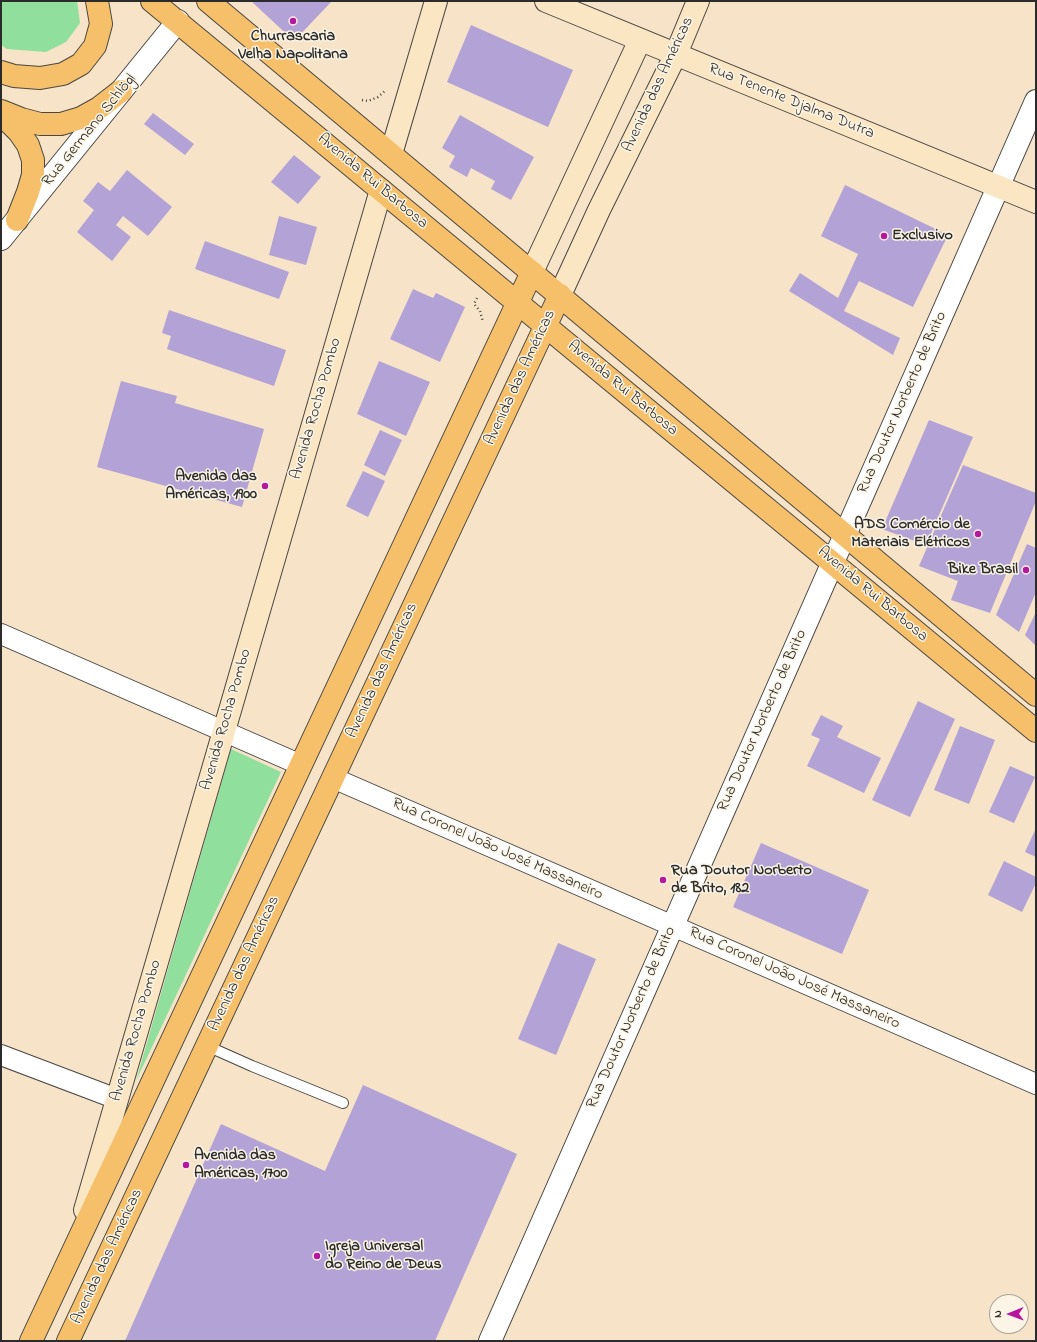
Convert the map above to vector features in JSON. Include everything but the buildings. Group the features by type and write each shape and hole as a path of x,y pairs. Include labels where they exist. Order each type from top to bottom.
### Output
{"main road":[{"path":"1,72 14,76 40,78 63,74 81,64 95,46 101,24 97,1"},
{"name":"Avenida Rui Barbosa","path":"152,1 1036,731"},
{"name":"Avenida Rui Barbosa","path":"208,1 1036,695"},
{"path":"391,154 436,1"},
{"name":"Rua Tenente Djalma Dutra","path":"546,1 1036,202"},
{"name":"Avenida das Américas","path":"68,1341 545,325 676,54 698,1"},
{"path":"31,1341 640,40"},
{"path":"1,112 40,124 61,124 81,118 99,108 122,91"},
{"path":"1,112 19,132 28,145 32,160 33,175 17,220"},
{"name":"Avenida Rocha Pombo","path":"74,1250 381,190"}],"street":[{"name":"Rua Germano Schlögl","path":"1,239 178,21"},
{"name":"Rua Doutor Norberto de Brito","path":"490,1341 1036,101"},
{"path":"1,634 301,765"},
{"name":"Rua Coronel João José Massaneiro","path":"333,778 1036,1084"},
{"path":"1,1055 117,1099"}],"lane":[{"path":"207,1046 343,1103"}],"path":[{"path":"356,100 368,101 378,96 386,89"},
{"path":"474,304 480,311 483,321 482,327"}],"green space":[{"path":"1,1 77,1 80,23 66,42 46,52 7,49 1,45"},
{"path":"231,749 281,772 136,1081"}],"place":[{"name":"Churrascaria Velha Napolitana","path":"293,21"},
{"name":"Exclusivo","path":"884,236"},
{"name":"Avenida das Américas, 1900","path":"265,486"},
{"name":"ADS Comércio de Materiais Elétricos","path":"978,534"},
{"name":"Bike Brasil","path":"1026,570"},
{"name":"Rua Doutor Norberto de Brito, 182","path":"663,880"},
{"name":"Avenida das Américas, 1700","path":"186,1165"},
{"name":"Igreja Universal do Reino de Deus","path":"317,1256"}]}
